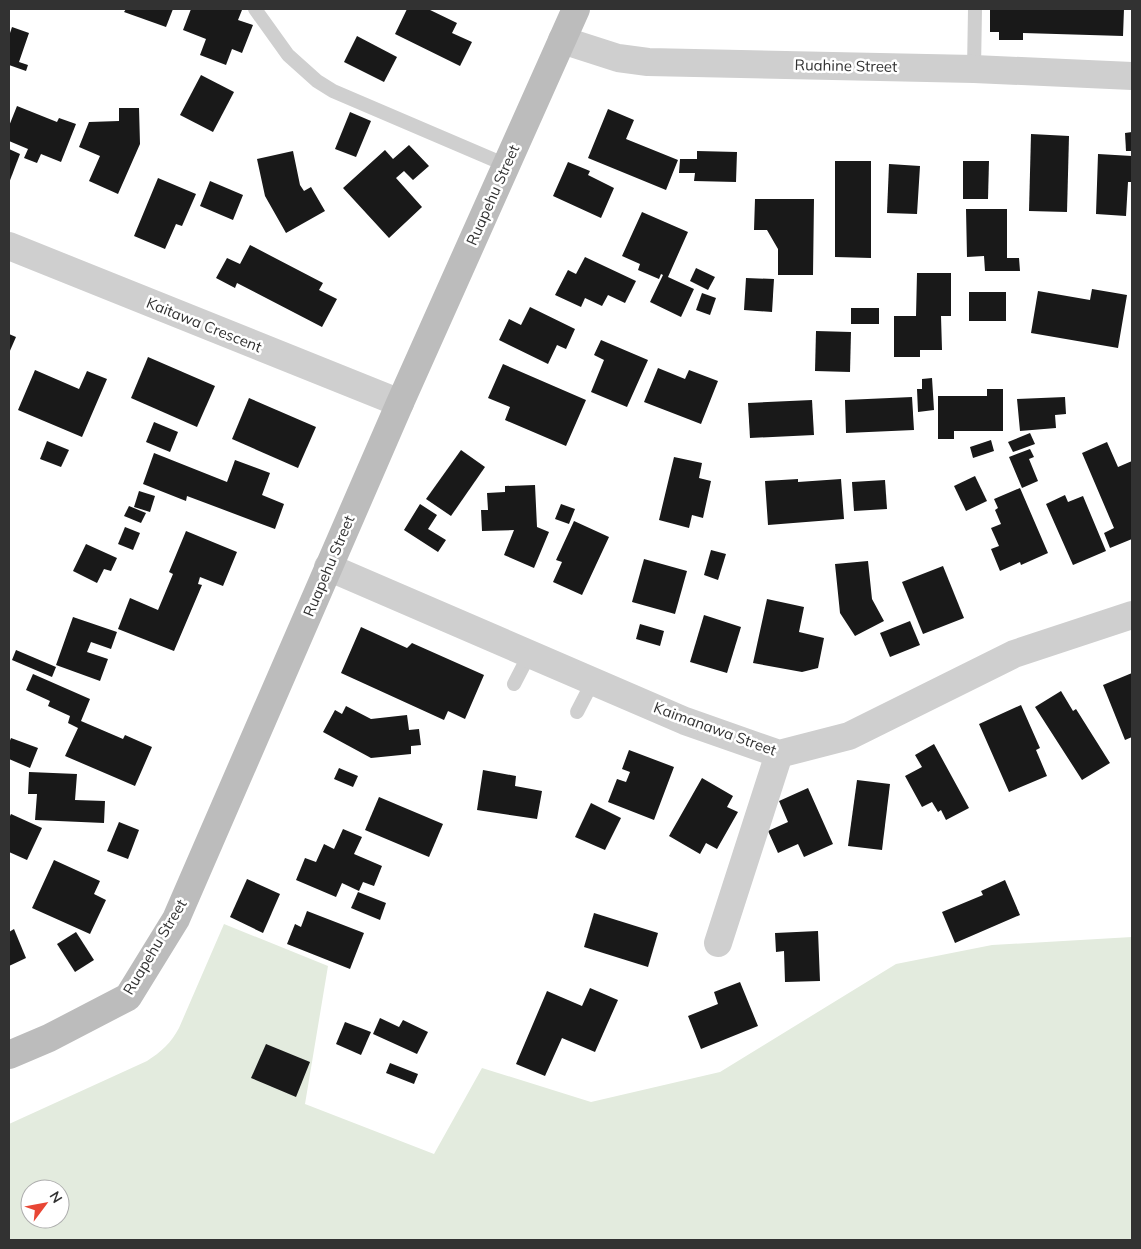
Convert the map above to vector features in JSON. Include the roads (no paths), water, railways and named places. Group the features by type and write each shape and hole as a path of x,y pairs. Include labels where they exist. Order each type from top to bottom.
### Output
{"street":[{"name":"Ruapehu Street","path":"9,1055 49,1038 128,997 176,919 400,403 576,9"},
{"name":"Ruahine Street","path":"562,40 618,58 648,62 974,69 1132,76"},
{"name":"Kaitawa Crescent","path":"9,246 400,403"},
{"name":"Kaimanawa Street","path":"328,567 685,721 779,754 849,736 1014,654 1132,616"},
{"path":"718,943 779,754"}],"lane":[{"path":"254,9 288,55 316,81 332,91 506,165"},
{"path":"974,69 975,9"},
{"path":"514,684 530,653"},
{"path":"577,712 593,681"}]}
